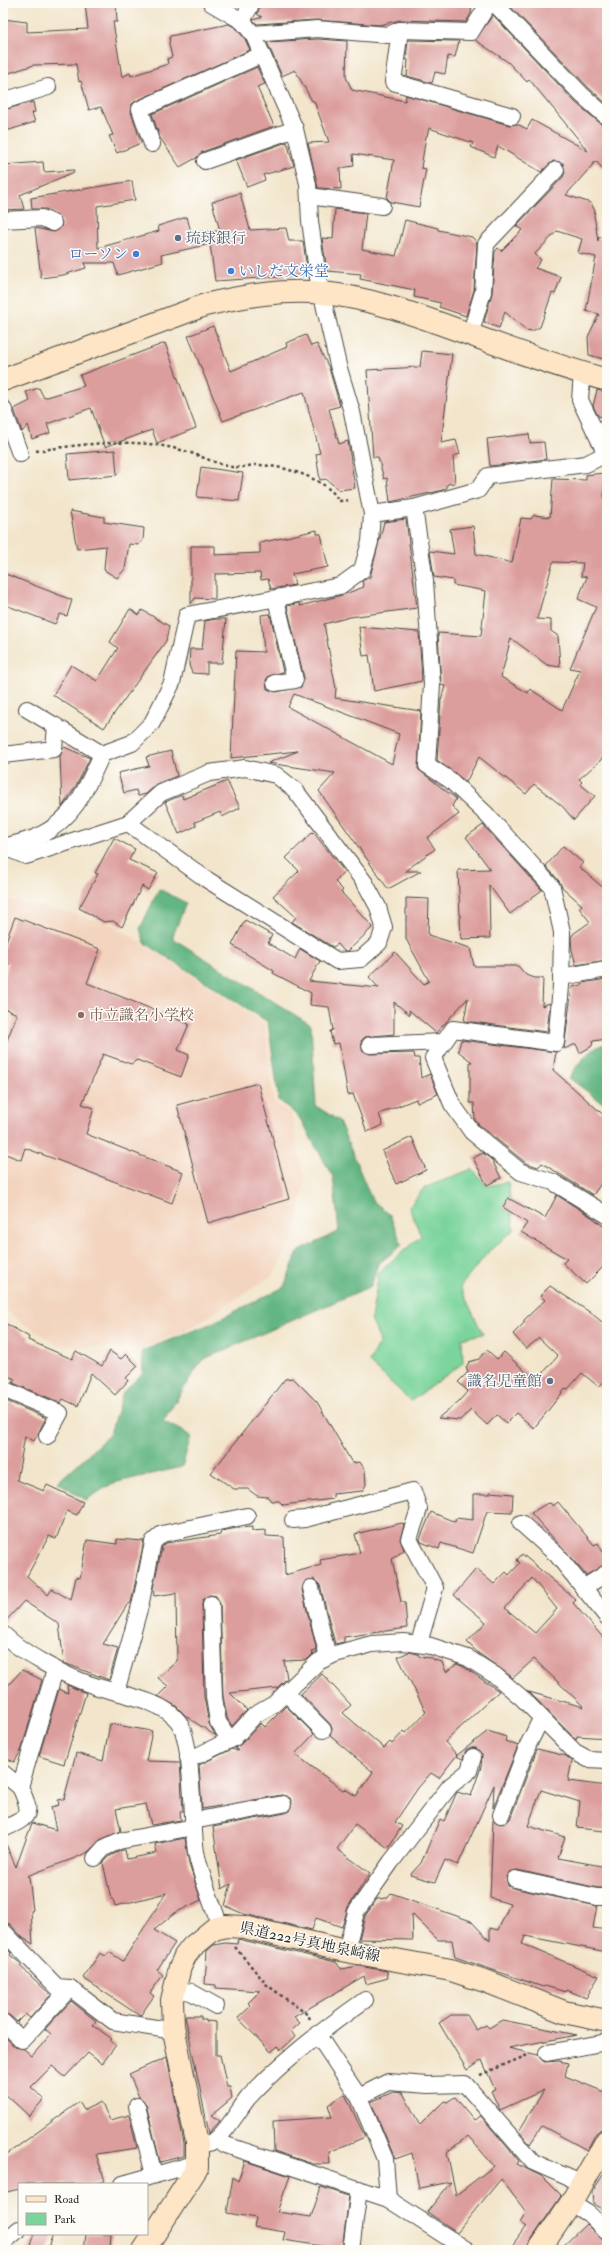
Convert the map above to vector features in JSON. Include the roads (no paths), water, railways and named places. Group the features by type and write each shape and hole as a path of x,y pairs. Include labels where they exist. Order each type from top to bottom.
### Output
{"street":[{"path":"3,847 38,836 67,818 83,795 102,754 132,743 152,723 172,683 187,615 340,586 362,570 370,542 372,514 352,412 336,359 322,292 311,228 309,196 295,129 253,34 242,20 210,3"},
{"path":"242,20 252,3"},
{"path":"253,34 317,29 388,35 400,30 471,32 489,3"},
{"path":"494,3 582,95 607,117"},
{"path":"400,30 393,82 512,116"},
{"path":"152,144 140,108 262,54"},
{"path":"3,101 48,87"},
{"path":"205,161 295,129"},
{"path":"470,334 483,292 486,244 556,170"},
{"path":"309,196 382,206"},
{"path":"3,220 42,218 53,223"},
{"path":"3,380 205,305 236,297 264,294 322,292 372,302 582,373 607,380"},
{"path":"372,514 414,508 478,490 488,476 586,464 607,456 580,400 582,373"},
{"path":"3,408 20,454"},
{"path":"414,508 425,581 432,684 427,765 450,780 486,814 552,887 562,932 561,977 556,1043 453,1028 433,1058 452,1104 472,1132 522,1172 553,1182 607,1214"},
{"path":"275,683 295,680 276,599"},
{"path":"27,709 102,754"},
{"path":"3,755 54,748 56,726"},
{"path":"3,847 26,856 128,823 161,793 209,773 245,768 276,775 296,790 366,883 378,907 384,927 379,943 361,959 337,961 206,879 128,823"},
{"path":"561,977 607,969"},
{"path":"370,1045 444,1042"},
{"path":"3,1389 60,1413 46,1436"},
{"path":"293,1520 305,1520 413,1491 419,1509 409,1539 436,1588 419,1643"},
{"path":"116,1692 141,1602 153,1542 162,1534 247,1516"},
{"path":"521,1524 557,1555 607,1617"},
{"path":"584,1588 607,1574"},
{"path":"311,1588 328,1657"},
{"path":"211,1604 214,1697 218,1722 230,1740"},
{"path":"3,1634 10,1642 55,1670 92,1685 154,1704 171,1714 178,1721 184,1733 188,1756 196,1852 220,1927"},
{"path":"188,1756 199,1755 230,1740 255,1715 274,1704 318,1662 328,1657 372,1644 419,1643 468,1658 496,1676 522,1698 575,1752 588,1759 607,1760"},
{"path":"20,1787 55,1670"},
{"path":"286,1693 323,1730"},
{"path":"501,1814 528,1745 541,1718"},
{"path":"346,1951 356,1912 391,1862 450,1786 469,1771 473,1758"},
{"path":"3,1774 20,1787 28,1806 28,1814 24,1819 3,1829"},
{"path":"95,1858 104,1848 119,1841 283,1804"},
{"path":"515,1879 597,1897 607,1897"},
{"name":"県道222号真地泉崎線","path":"204,2148 174,2031 172,2000 180,1967 185,1956 209,1932 220,1927 244,1927 346,1951 451,1970 488,1982 564,2012 607,2021"},
{"path":"3,1931 57,1987 70,1988 113,2021 174,2031"},
{"path":"3,2022 22,2040 70,1988"},
{"path":"174,1989 191,1992 216,2006"},
{"path":"126,2183 154,2175 204,2148 248,2098 317,2034 365,2000"},
{"path":"317,2034 359,2097 385,2159 388,2199"},
{"path":"547,2053 607,2042"},
{"path":"359,2097 388,2082 428,2085 465,2084 533,2162 583,2184"},
{"path":"137,2106 154,2175"},
{"path":"539,2250 583,2184 607,2140"},
{"path":"204,2148 226,2145 388,2199 467,2250"},
{"path":"144,2250 194,2175 204,2148"},
{"path":"351,2250 359,2189"},
{"path":"571,2203 589,2214 607,2232"},
{"path":"3,2243 18,2230"}],"place":[{"name":"琉球銀行","path":"178,238"},
{"name":"ローソン","path":"136,254"},
{"name":"いしだ文栄堂","path":"231,271"},
{"name":"市立識名小学校","path":"81,1015"},
{"name":"識名児童館","path":"550,1381"}]}
